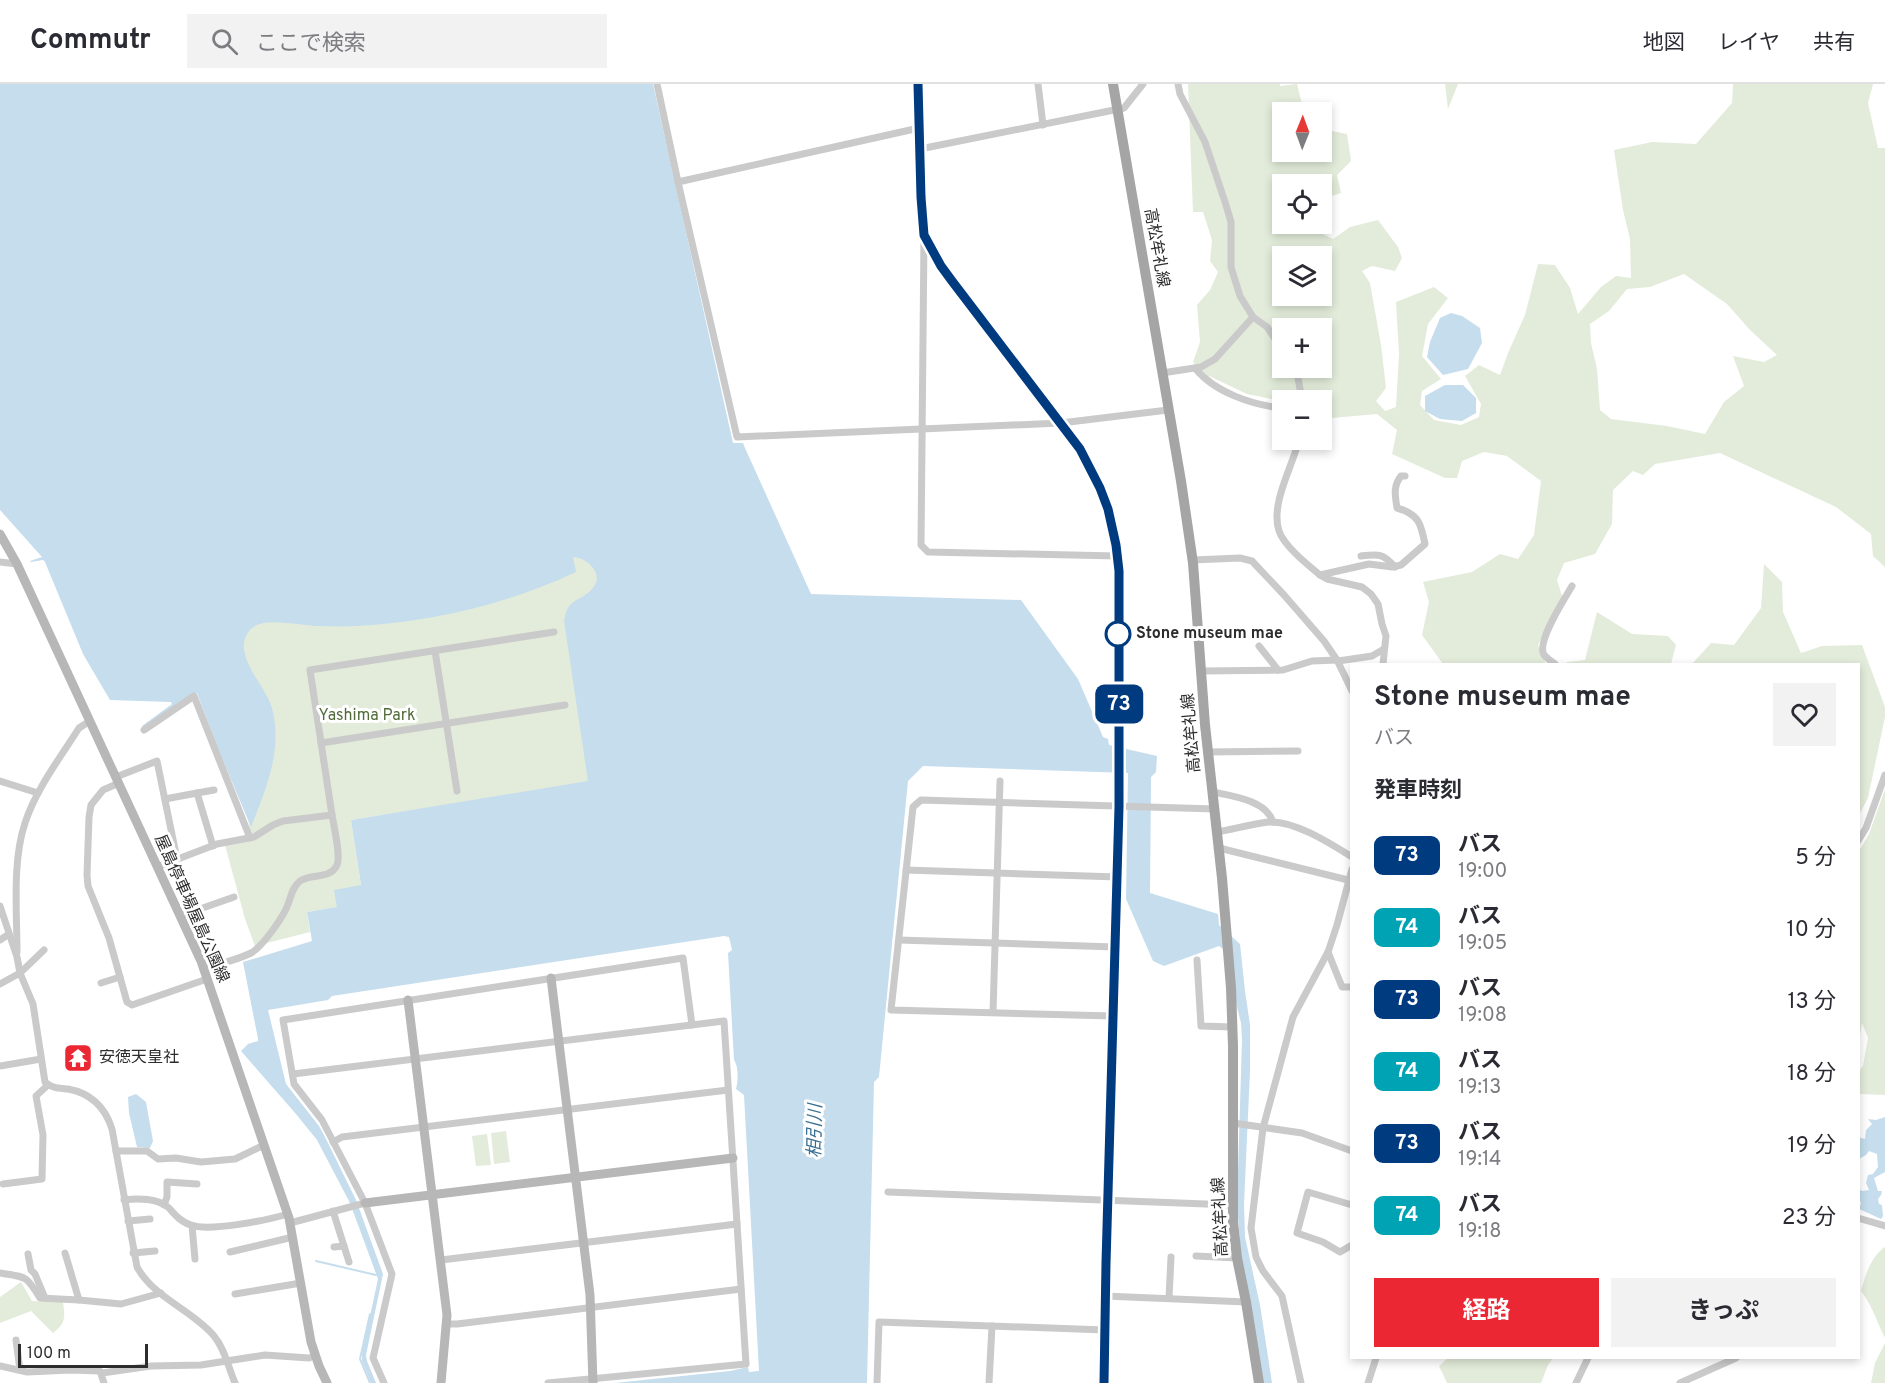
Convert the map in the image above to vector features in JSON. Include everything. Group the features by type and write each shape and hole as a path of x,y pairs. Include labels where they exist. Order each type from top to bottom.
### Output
{"main road":[{"name":"高松牟礼線","path":"1113,84 1193,560 1208,752 1218,832 1228,954 1232,1027 1232,1205 1237,1258 1259,1383"}],"street":[{"path":"657,84 737,437 1061,423 1168,410"},
{"path":"918,84 924,235 921,545 928,552 1117,556"},
{"path":"1038,84 1043,125"},
{"path":"920,149 1118,110 1124,108 1143,84"},
{"path":"1178,84 1180,94 1205,142 1231,222 1230,267 1240,296 1253,316 1267,327 1272,334"},
{"path":"678,182 919,128"},
{"path":"924,235 941,266 1080,449 1108,509 1117,556 1119,775 1122,807 1115,947 1104,1383"},
{"path":"1162,373 1201,367 1215,359 1253,316"},
{"path":"1195,368 1203,378 1224,391 1272,407"},
{"path":"1296,450 1279,503 1277,515 1279,532 1286,542 1320,575 1327,579 1362,587 1371,594 1378,604 1386,636 1383,663"},
{"path":"1320,575 1370,564 1395,567 1401,565 1425,544 1417,518 1397,508 1394,492 1397,481 1401,476 1405,476"},
{"name":"屋島停車場屋島公園線","path":"0,534 18,564 158,867 207,979 289,1219 315,1356 327,1383"},
{"path":"1361,556 1378,554 1388,559 1395,567"},
{"path":"1193,560 1240,558 1252,561 1284,594 1324,642 1338,660 1350,687"},
{"path":"0,562 18,564"},
{"path":"1554,663 1544,655 1542,647 1572,586"},
{"path":"203,969 248,954 256,949 282,917 291,892 298,883 309,877 330,873 338,861 310,670 554,632"},
{"path":"1259,646 1278,670"},
{"path":"1202,671 1283,670 1312,661 1372,656 1384,649"},
{"path":"435,651 457,791"},
{"path":"144,730 194,696 250,838"},
{"path":"321,743 565,705"},
{"path":"17,957 18,854 24,824 38,793 79,728 90,721"},
{"path":"1208,752 1298,751"},
{"path":"177,859 157,761 117,780 103,790 92,805 89,817 87,875 90,892 109,938 127,1002 132,1005 207,979"},
{"path":"1860,838 1866,828 1885,775"},
{"path":"0,781 38,793"},
{"path":"993,1012 1000,781"},
{"path":"165,799 214,790"},
{"path":"1213,792 1239,797 1258,806 1271,816 1273,822"},
{"path":"197,793 213,846"},
{"path":"1113,1016 891,1010 913,807 921,800 1215,809"},
{"path":"158,867 213,846 250,838 283,821 332,815"},
{"path":"1218,832 1273,822 1300,829 1350,856"},
{"path":"1219,848 1348,880"},
{"path":"906,870 1118,877"},
{"path":"1301,1383 1282,1296 1256,1257 1251,1228 1263,1128 1293,1017 1328,952 1338,925 1350,874"},
{"path":"180,916 234,897"},
{"path":"0,906 20,973 33,1005 43,1078 48,1086 76,1091 90,1097 110,1121 133,1253 140,1274 213,1334 228,1361 235,1383"},
{"path":"0,940 9,934"},
{"path":"899,940 1115,947"},
{"path":"0,984 20,973 44,950"},
{"path":"1328,952 1342,987 1350,987"},
{"path":"384,1383 373,1358 392,1274 333,1142 319,1115 294,1084 283,1020 683,958 692,1025"},
{"path":"1197,960 1201,1026 1232,1027"},
{"path":"101,983 120,977"},
{"path":"551,978 591,1308 592,1381"},
{"path":"408,1000 447,1324 441,1383"},
{"path":"293,1074 724,1021 746,1364 592,1381 548,1383"},
{"path":"0,1066 41,1059"},
{"path":"3,1184 42,1179 43,1136 36,1096 48,1086"},
{"path":"333,1142 342,1137 728,1090"},
{"path":"1233,1123 1302,1133 1350,1150"},
{"path":"116,1150 147,1151 158,1159 181,1158 201,1162 235,1159 264,1145"},
{"path":"124,1200 150,1200 164,1205 177,1218 192,1226 227,1226 333,1212 362,1204 733,1158"},
{"path":"164,1205 167,1197 167,1182 197,1184"},
{"path":"888,1192 1232,1205"},
{"path":"1350,1204 1308,1192 1297,1233 1323,1242 1340,1252 1350,1246"},
{"path":"333,1212 349,1262"},
{"path":"128,1221 150,1219"},
{"path":"1860,1219 1885,1226"},
{"path":"441,1260 737,1224"},
{"path":"192,1226 195,1259"},
{"path":"230,1252 293,1237"},
{"path":"334,1247 344,1246"},
{"path":"133,1253 155,1251"},
{"path":"65,1253 79,1300"},
{"path":"28,1254 31,1270 45,1298"},
{"path":"1196,1256 1237,1258"},
{"path":"1169,1298 1171,1257"},
{"path":"0,1273 21,1276 29,1280 40,1298 121,1304 161,1293"},
{"path":"235,1294 301,1283"},
{"path":"447,1324 741,1289"},
{"path":"1105,1296 1246,1302"},
{"path":"877,1383 879,1322 1105,1330"},
{"path":"989,1383 992,1326"},
{"path":"16,1340 20,1370"},
{"path":"0,1366 27,1372 71,1370 102,1373 151,1366 185,1366 265,1355 309,1358 315,1356"},
{"path":"1368,1383 1376,1359"},
{"path":"1576,1383 1588,1359"},
{"path":"1680,1383 1734,1359"},
{"path":"102,1373 104,1383"}],"green space":[{"path":"1188,84 1280,84 1280,86 1297,84 1302,102 1272,102 1272,162 1332,162 1332,131 1347,134 1351,161 1337,175 1341,193 1332,196 1332,174 1272,174 1272,234 1322,234 1333,239 1350,227 1378,220 1398,247 1402,258 1395,271 1372,266 1362,271 1370,283 1386,388 1376,401 1385,411 1396,407 1399,354 1396,302 1434,287 1448,298 1428,324 1422,356 1441,379 1422,391 1420,405 1434,420 1461,425 1479,417 1481,404 1465,376 1479,365 1500,375 1525,315 1538,264 1555,265 1570,288 1578,314 1601,287 1616,276 1631,278 1630,239 1614,150 1652,142 1696,144 1732,103 1733,84 1873,84 1868,103 1878,148 1885,148 1885,567 1873,556 1871,534 1836,507 1720,453 1655,464 1643,475 1633,471 1613,490 1612,524 1595,554 1564,563 1557,580 1562,596 1538,645 1546,663 1442,663 1422,635 1429,602 1423,582 1472,572 1500,554 1518,559 1534,535 1541,481 1507,456 1484,452 1462,461 1457,478 1445,478 1392,454 1397,430 1377,414 1332,418 1332,390 1272,390 1272,399 1247,394 1207,375 1193,362 1200,342 1197,305 1210,290 1218,272 1210,261 1212,240 1203,212 1193,212","holes":["1684,274 1727,304 1777,355 1764,362 1733,356 1744,386 1724,402 1705,434 1667,426 1611,419 1600,410 1590,324 1609,311 1627,289 1650,287"]},
{"path":"1445,84 1458,84 1448,109"},
{"name":"Yashima Park","path":"572,556 590,560 598,574 590,782 351,820 361,885 338,907 307,912 310,932 255,946 245,919 225,845 251,835 247,814 234,663 248,620"},
{"path":"1764,564 1782,582 1783,612 1801,653 1822,646 1862,645 1885,707 1885,717 1868,798 1860,813 1860,663 1693,663 1711,643 1734,645 1761,608"},
{"path":"1597,612 1632,634 1668,636 1676,645 1671,663 1566,663 1585,660"},
{"path":"1885,789 1885,1095 1860,1094 1860,1070 1863,1066 1868,1038 1862,1023 1860,1035 1860,849 1869,834"},
{"path":"506,1131 510,1162 494,1164 491,1133"},
{"path":"487,1134 491,1165 476,1166 472,1136"},
{"path":"1885,1247 1885,1338 1861,1291 1872,1261"},
{"path":"21,1282 32,1301 63,1302 64,1320 53,1333 31,1311 0,1323 0,1297"},
{"path":"1885,1343 1885,1383 1871,1383 1875,1363"},
{"path":"1447,1359 1552,1359 1541,1383 1447,1383 1439,1366"}],"water":[{"name":"相引川","path":"0,84 653,84 733,443 743,443 811,594 1021,600 1078,679 1103,737 1108,739 1109,745 1157,756 1156,772 1151,777 1150,893 1218,914 1219,925 1240,944 1250,1025 1245,1237 1260,1305 1272,1383 1262,1383 1241,1256 1237,1204 1242,1040 1241,1023 1234,995 1233,956 1219,946 1164,966 1153,961 1126,899 1128,773 923,766 908,781 879,1077 874,1082 867,1383 615,1383 730,1371 748,1367 749,1372 759,1371 744,1095 736,1089 738,1074 734,1060 728,953 732,950 729,937 724,936 332,996 328,1000 268,1010 286,1084 325,1137 356,1200 383,1274 366,1355 376,1383 371,1383 362,1361 362,1353 378,1279 350,1203 317,1140 241,1051 248,1044 258,1041 243,962 312,941 307,912 337,907 334,890 361,885 351,820 588,781 564,621 571,604 595,585 596,574 590,564 573,557 576,572 523,593 469,610 384,624 315,626 270,622 253,627 245,638 245,656 272,708 275,739 271,769 251,827 197,693 145,729 142,726 172,704 171,702 110,700 83,654 45,562 43,560 30,561 42,557 0,510"},
{"path":"1451,313 1462,316 1480,328 1482,343 1468,369 1443,375 1427,357 1430,342 1440,318"},
{"path":"1445,385 1463,385 1476,398 1476,413 1462,421 1440,419 1425,411 1425,396"},
{"path":"136,1094 146,1102 153,1141 150,1148 137,1147 129,1113 128,1097"},
{"path":"1885,1117 1885,1172 1874,1178 1878,1191 1882,1191 1878,1199 1879,1204 1882,1205 1881,1219 1860,1209 1860,1190 1869,1190 1866,1183 1868,1175 1873,1174 1878,1167 1877,1154 1869,1151 1860,1158 1860,1138 1865,1139 1866,1130 1872,1124 1868,1119 1876,1120"}],"waterway":[{"path":"316,1261 376,1275"},
{"path":"370,1314 360,1359 370,1383"}],"bus line":[{"name":"73","path":"918,84 924,235 941,266 967,302 1080,449 1108,509 1116,545 1119,571 1119,807 1104,1383"}],"place":[{"name":"Stone museum mae","path":"1118,634"},
{"name":"安徳天皇社","path":"78,1058"}]}
